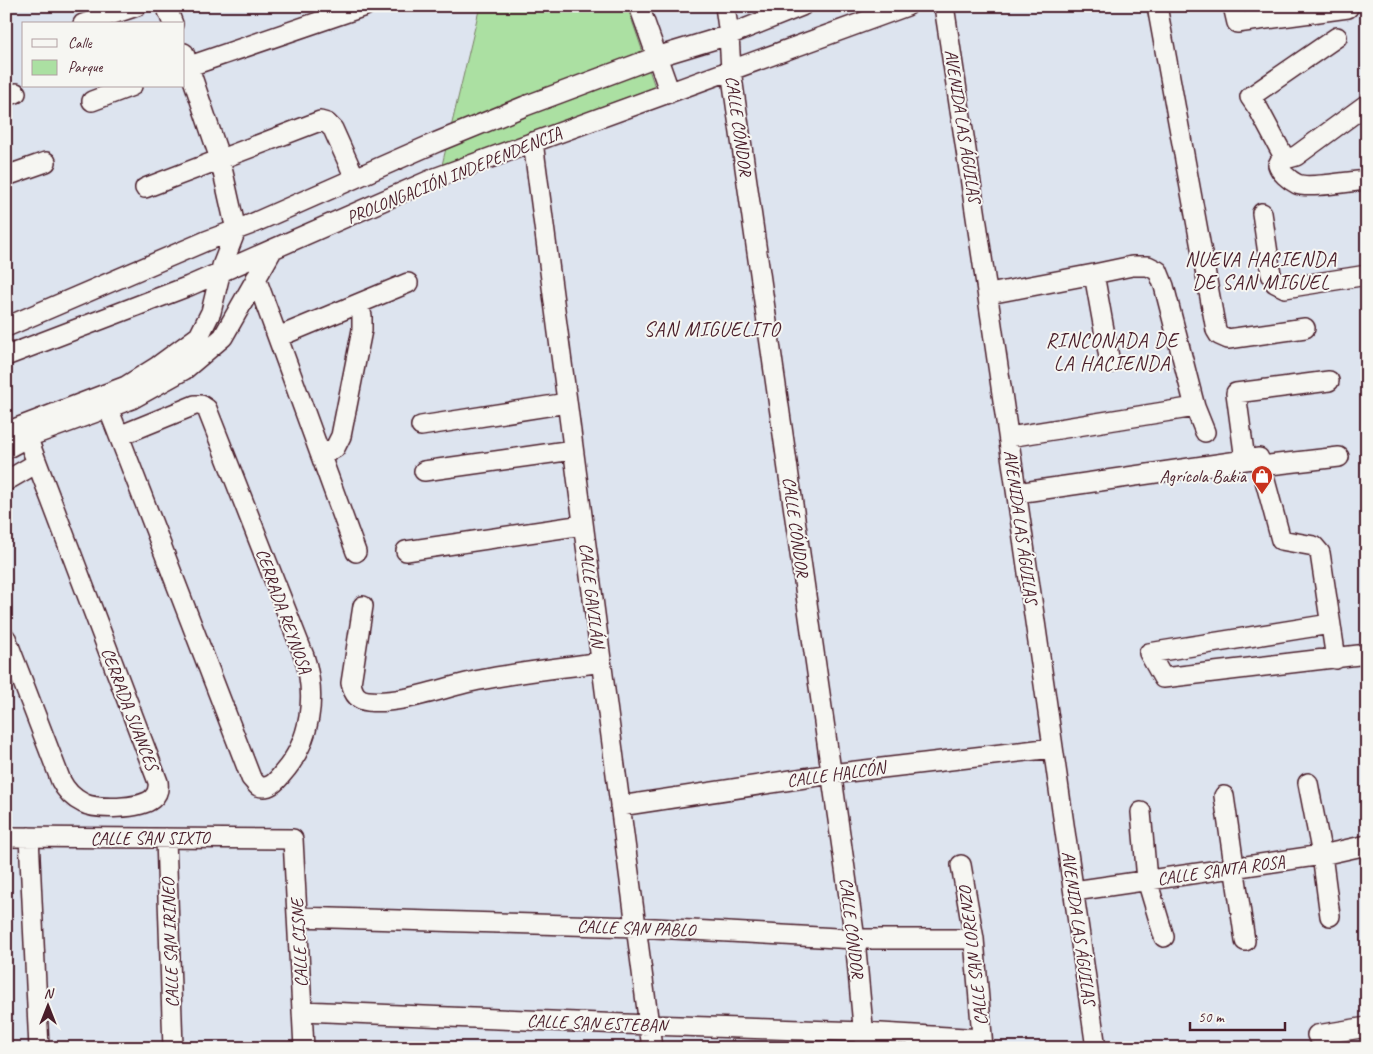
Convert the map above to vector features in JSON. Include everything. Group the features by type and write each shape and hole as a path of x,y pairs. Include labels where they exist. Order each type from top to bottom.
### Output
{"street":[{"path":"89,22 137,6"},
{"path":"166,6 172,22"},
{"path":"106,401 199,336 211,312 220,272 236,230 220,159 186,62 365,6"},
{"path":"639,6 670,92"},
{"name":"CALLE CÓNDOR","path":"725,6 731,70 854,939 864,1040"},
{"name":"PROLONGACIÓN INDEPENDENCIA","path":"6,327 525,106 656,57 729,34 802,6"},
{"name":"PROLONGACIÓN INDEPENDENCIA","path":"6,356 189,286 435,178 907,6"},
{"name":"AVENIDA LAS ÁGUILAS","path":"944,6 1009,437 1096,1048"},
{"path":"1157,6 1216,330 1219,335 1228,339 1305,328"},
{"path":"1233,6 1237,23 1348,8"},
{"path":"1289,156 1250,97 1337,37"},
{"path":"92,101 127,88"},
{"path":"1367,104 1278,165 1280,171 1298,184 1317,185 1367,180"},
{"path":"145,188 320,121 327,123 332,129 355,178"},
{"name":"CALLE GAVILÁN","path":"533,142 652,1048"},
{"path":"6,176 46,162"},
{"path":"1262,213 1271,274 1275,283 1285,288 1367,275"},
{"path":"6,449 19,432 106,401 132,399 184,370 223,337 273,249"},
{"path":"988,294 1132,266 1148,266 1158,271 1164,286 1195,407 1205,432"},
{"path":"1094,274 1110,363"},
{"path":"256,278 356,552"},
{"path":"278,338 408,283"},
{"path":"321,456 335,448 341,436 362,330 362,316 358,304"},
{"path":"1329,381 1236,393 1253,463 1281,540 1314,546 1320,553 1336,659"},
{"name":"CERRADA REYNOSA","path":"106,401 119,436 250,778 262,788 271,786 288,767 300,746 310,708 310,679 304,656 207,409 201,405 195,405 119,436"},
{"path":"421,426 567,403"},
{"path":"1009,437 1195,407"},
{"name":"CERRADA SUANCES","path":"6,638 61,781 71,795 82,803 103,808 148,802 152,799 158,791 158,782 37,463 19,432"},
{"path":"424,471 573,450"},
{"path":"1017,493 1253,463 1339,457"},
{"path":"6,481 37,463"},
{"path":"406,551 583,525"},
{"path":"364,606 351,684 353,692 358,698 368,701 399,700 480,680 601,662"},
{"path":"1330,624 1149,653 1163,678 1367,654"},
{"name":"CALLE HALCÓN","path":"620,806 831,774 1053,748"},
{"path":"1308,783 1322,855 1330,916"},
{"path":"1224,796 1246,941"},
{"path":"1141,812 1147,880 1164,937"},
{"name":"CALLE SAN SIXTO","path":"6,837 293,839"},
{"path":"29,837 39,1048"},
{"name":"CALLE SAN IRINEO","path":"166,838 173,1048"},
{"name":"CALLE CISNE","path":"293,839 304,1048"},
{"name":"CALLE SANTA ROSA","path":"1074,891 1322,855 1367,845"},
{"name":"CALLE SAN LORENZO","path":"961,865 974,939 982,1043"},
{"name":"CALLE SAN PABLO","path":"298,917 636,927 854,939 974,939"},
{"name":"CALLE SAN ESTEBAN","path":"302,1011 649,1026 864,1040 982,1043"},
{"path":"1317,1034 1367,1027"}],"green space":[{"path":"480,6 627,6 655,87 442,165"}],"place":[{"name":"Agrícola Bakia","path":"1262,495"}],"district":[{"name":"NUEVA HACIENDA DE SAN MIGUEL","path":"1261,270"},
{"name":"SAN MIGUELITO","path":"712,329"},
{"name":"RINCONADA DE LA HACIENDA","path":"1112,352"}]}
